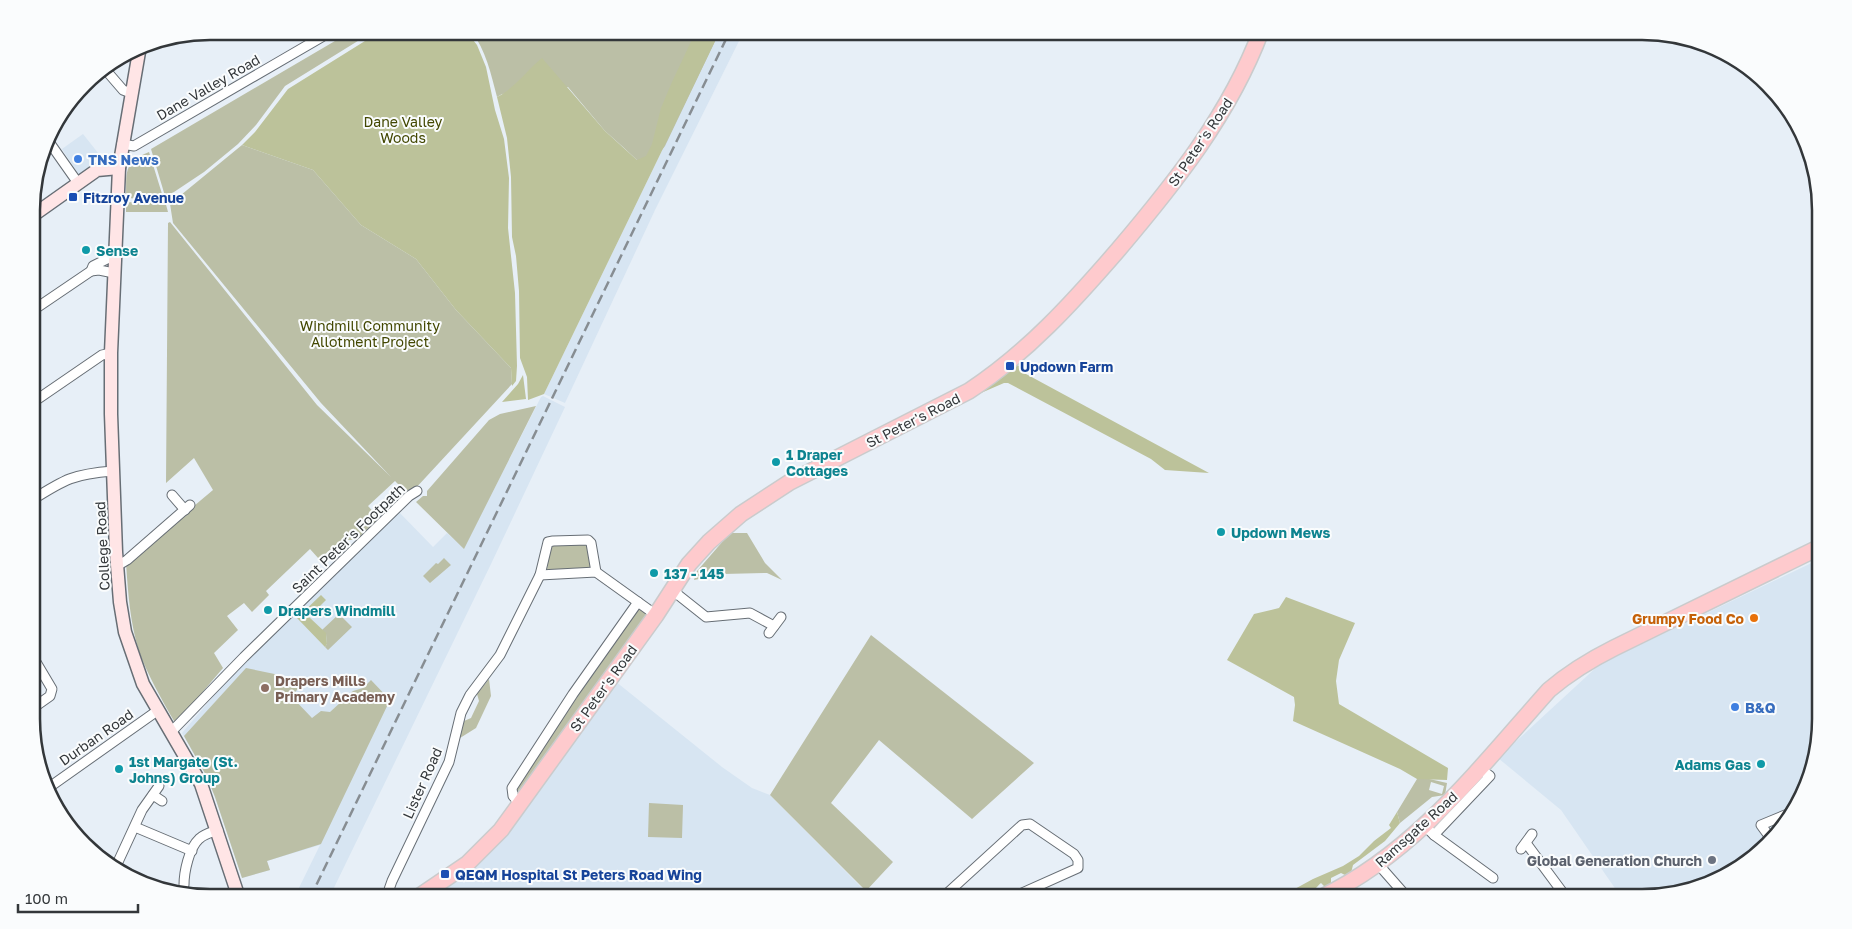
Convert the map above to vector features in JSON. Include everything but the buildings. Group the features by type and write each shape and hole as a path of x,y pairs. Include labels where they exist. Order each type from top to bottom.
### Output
{"main road":[{"name":"St Peter's Road","path":"430,889 467,864 501,830 656,615 689,564 709,542 757,502 823,464 970,391 996,374 1055,320 1128,238 1189,161 1230,98 1256,40"},
{"name":"College Road","path":"138,57 119,168 111,353 113,471 120,602 126,632 140,676 158,711 201,784 236,889"},
{"path":"40,210 97,170 119,168"},
{"name":"Ramsgate Road","path":"1339,889 1429,830 1451,799 1549,690 1578,668 1812,551"}],"street":[{"name":"Dane Valley Road","path":"122,144 134,146 317,40"},
{"path":"109,74 123,90 131,93"},
{"path":"52,147 78,183"},
{"path":"91,271 93,266 115,255"},
{"path":"40,303 91,271 99,270 114,273"},
{"path":"40,398 102,355 111,353"},
{"path":"40,495 76,475 113,471"},
{"name":"Saint Peter's Footpath","path":"171,732 244,657 409,496 417,491"},
{"path":"118,566 187,508 172,496"},
{"name":"Lister Road","path":"389,889 449,762 461,713 470,696 500,655 540,575 548,542 552,540 588,540 596,572"},
{"path":"540,575 596,572 656,615"},
{"path":"672,590 706,617 750,613 772,629 781,616"},
{"name":"St Peter's Road","path":"520,802 513,796 512,788 573,694 638,602"},
{"path":"40,669 52,690 50,696 40,703"},
{"name":"Durban Road","path":"53,784 158,711"},
{"path":"118,862 142,810 159,786"},
{"path":"153,795 162,801"},
{"path":"1767,834 1761,825 1781,817"},
{"path":"953,889 1022,825 1030,824 1074,854 1078,860 1078,868 1031,889"},
{"path":"135,826 192,851"},
{"path":"184,885 184,876 192,851 200,838 218,830"},
{"path":"1429,830 1493,878"},
{"path":"1532,834 1524,846 1559,889"},
{"path":"1378,864 1399,889"}],"shaded area":[{"path":"716,40 740,40 655,210 565,403 544,394"},
{"path":"83,134 102,158 79,175 62,149"},
{"name":"Drapers Mills Primary Academy","path":"543,396 565,407 333,889 298,889 320,845 267,861 270,870 242,878 207,777 182,733 230,677 361,549 397,510 433,547 447,533 464,548"},
{"path":"1812,563 1812,719 1809,752 1803,774 1783,814 1754,847 1737,860 1697,880 1653,889 1615,889 1561,810 1498,758 1600,664"},
{"path":"615,681 722,767 752,788 770,795 863,889 444,889 467,874 485,858 542,785"}],"green space":[{"path":"337,40 359,40 285,86 256,125 238,144 204,172 165,196 151,149"},
{"name":"Dane Valley Woods","path":"367,40 473,40 477,45 486,67 495,110 504,139 509,178 508,228 515,293 517,366 516,381 512,386 511,368 456,310 416,259 361,225 313,170 242,145 255,132 288,89"},
{"path":"477,40 716,40 665,146 651,164 637,160 605,131 568,87 502,94 497,97 481,46"},
{"path":"692,40 716,40 544,394 528,400 527,377 520,358 519,291 516,256 512,237 511,177 507,138 497,97 510,89 542,58 605,131 637,160 646,156 652,144 661,108"},
{"name":"Windmill Community Allotment Project","path":"242,145 313,170 361,225 416,259 456,310 511,368 512,384 414,490 405,491 395,481 368,506 379,518 356,540 342,540 319,559 310,549 266,591 269,595 252,612 244,603 227,616 238,630 214,653 223,668 178,721 174,721 139,651 131,618 126,563 213,490 194,458 166,483 168,223 170,222 317,405 391,477 321,403 173,223 170,204"},
{"path":"149,152 163,197 146,199 126,198 127,175 130,165 134,160"},
{"path":"165,201 168,212 126,212 126,202 151,203"},
{"path":"1012,364 1018,365 1026,374 1209,473 1165,470 1151,459 1008,383 974,396"},
{"path":"523,375 526,399 502,402 518,384"},
{"path":"536,406 464,549 416,502 423,496 427,496 427,491 489,420 500,414"},
{"path":"730,533 747,533 765,563 782,580 767,573 723,574 694,580 697,571"},
{"path":"584,543 587,547 590,568 551,572 547,569 551,547 554,545"},
{"path":"444,558 451,565 430,583 423,576"},
{"path":"321,595 326,600 309,617 326,633 327,644 325,647 297,618"},
{"path":"1286,597 1355,623 1339,660 1336,681 1339,704 1448,768 1447,780 1417,779 1400,769 1293,721 1294,697 1227,660 1254,614 1279,608"},
{"path":"642,608 647,614 518,792 516,792 517,785 637,610"},
{"path":"339,614 352,627 328,650 325,647 327,644 326,634 322,630"},
{"path":"871,635 1034,763 972,819 879,740 831,803 893,862 868,889 864,889 770,795"},
{"path":"246,668 289,677 299,688 291,696 312,718 321,711 330,712 353,691 363,688 371,680 390,700 321,844 267,861 270,870 242,878 207,777 184,736"},
{"path":"489,679 491,696 476,728 460,738 464,721 471,718 479,701 477,694"},
{"path":"1425,778 1447,783 1445,795 1432,797 1400,823 1397,812 1417,779","holes":["1431,782 1444,786 1442,794 1429,790"]},
{"path":"649,803 683,805 682,838 648,837"},
{"path":"1397,812 1400,823 1385,841 1353,865 1351,873 1345,875 1341,873 1331,878 1331,884 1326,888 1321,883 1315,889 1295,889 1343,866 1359,856 1391,828 1389,825"}],"railway":[{"path":"314,889 726,40"}],"place":[{"name":"TNS News","path":"78,159"},
{"name":"Fitzroy Avenue","path":"73,197"},
{"name":"Sense","path":"86,250"},
{"name":"Updown Farm","path":"1010,366"},
{"name":"1 Draper Cottages","path":"776,462"},
{"name":"Updown Mews","path":"1221,532"},
{"name":"137 - 145","path":"654,573"},
{"name":"Drapers Windmill","path":"268,610"},
{"name":"Grumpy Food Co","path":"1754,618"},
{"name":"Drapers Mills Primary Academy","path":"265,688"},
{"name":"B&Q","path":"1735,707"},
{"name":"Adams Gas","path":"1761,764"},
{"name":"1st Margate (St. Johns) Group","path":"119,769"},
{"name":"Global Generation Church","path":"1712,860"},
{"name":"QEQM Hospital St Peters Road Wing","path":"445,874"}]}
